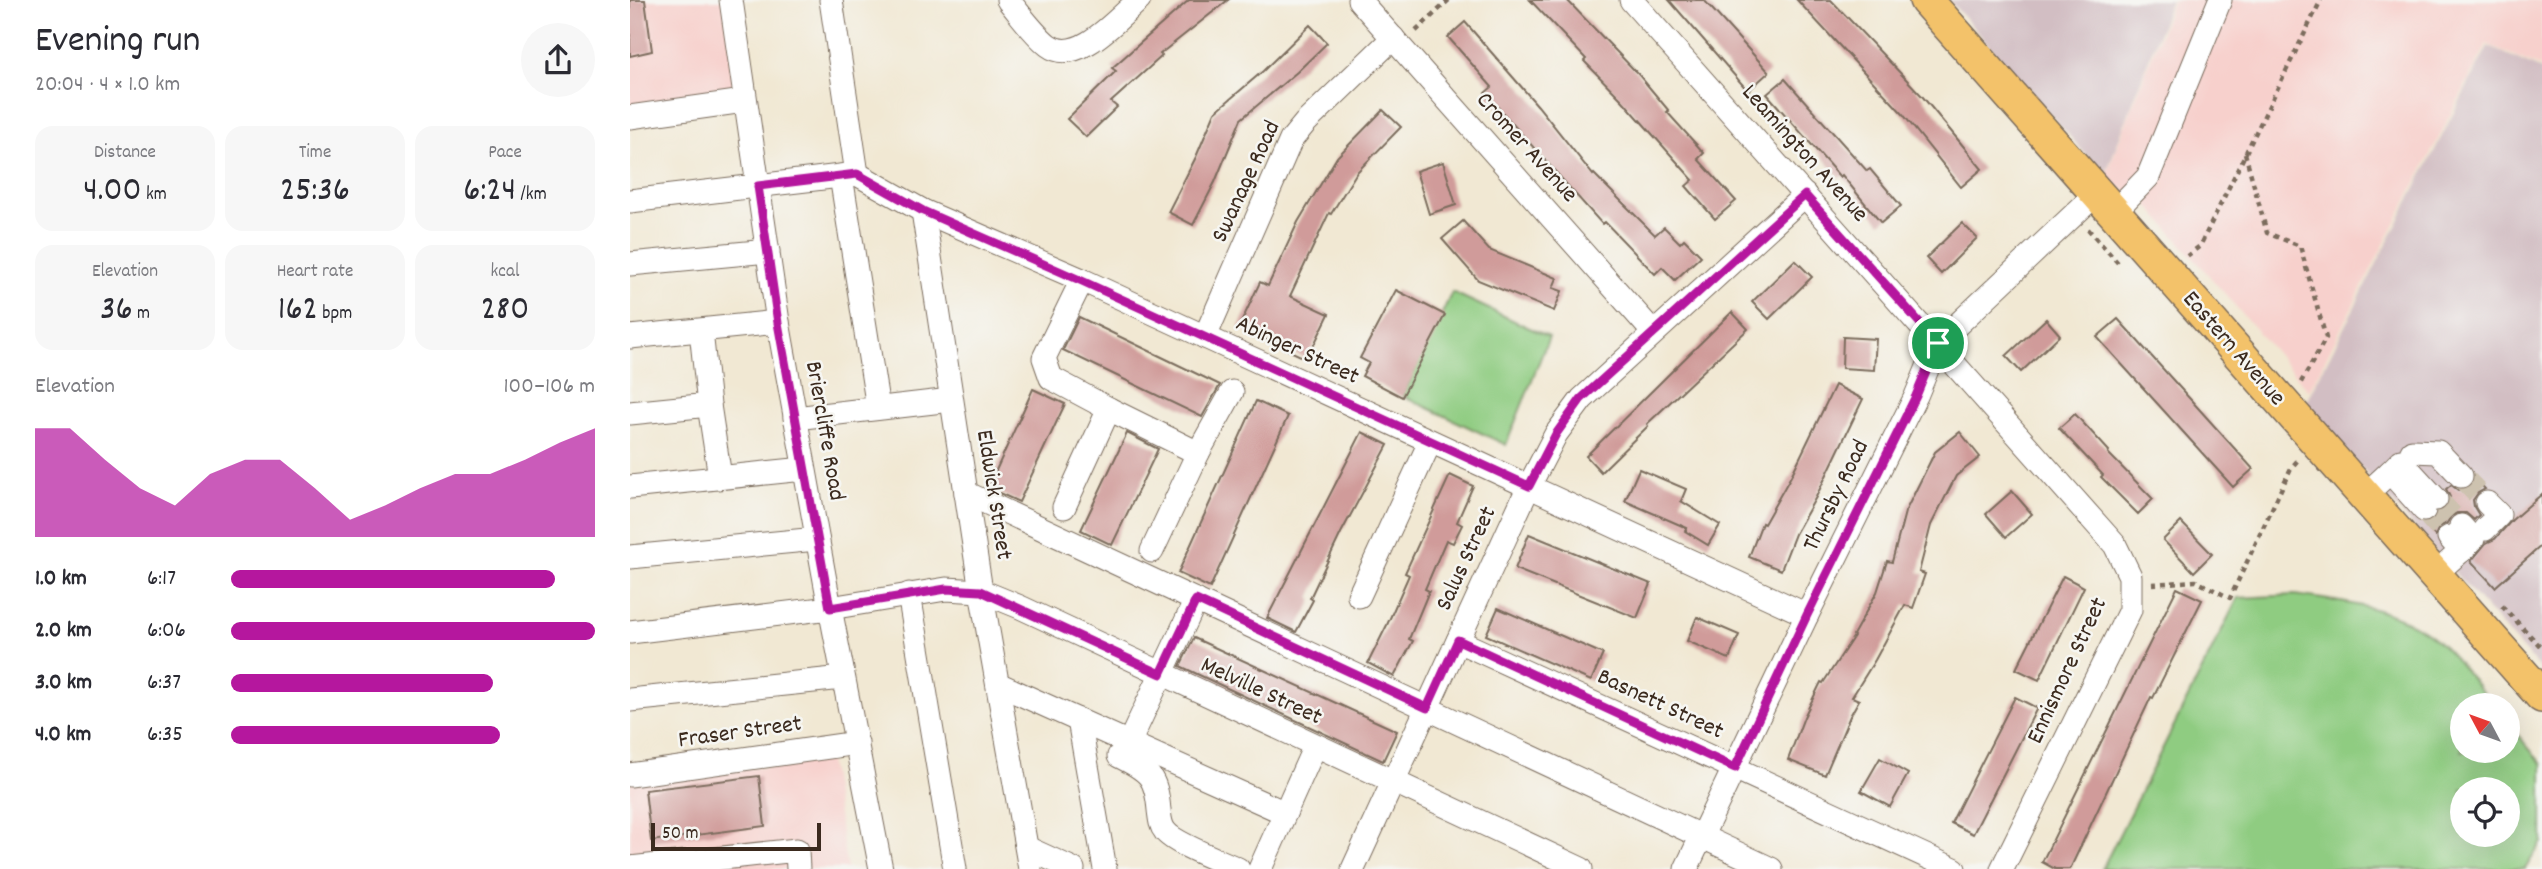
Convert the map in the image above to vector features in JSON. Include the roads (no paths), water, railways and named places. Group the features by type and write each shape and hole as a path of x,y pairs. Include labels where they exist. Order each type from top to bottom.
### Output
{"highway":[{"name":"Eastern Avenue","path":"1926,0 2095,207 2316,443 2542,696"}],"street":[{"name":"Briercliffe Road","path":"731,0 778,323 804,469 857,743 886,866"},
{"path":"831,0 849,175 878,408"},
{"path":"1007,0 1050,46 1070,51 1090,43 1139,0"},
{"name":"Cromer Avenue","path":"1359,0 1653,332"},
{"name":"Leamington Avenue","path":"1631,0 1938,343"},
{"name":"Thursby Road","path":"1686,869 1807,615 1916,396 1938,343 2095,207 2148,177 2221,0"},
{"name":"Swanage Road","path":"1205,337 1291,140 1305,123 1397,42"},
{"path":"630,117 744,101"},
{"path":"630,201 849,175"},
{"name":"Abinger Street","path":"849,175 1807,615"},
{"name":"Salus Street","path":"1353,869 1529,486 1556,434 1581,399 1805,195"},
{"name":"Eldwick Street","path":"923,211 981,591 1028,859"},
{"path":"630,264 768,251"},
{"path":"1082,281 1044,358 1051,378 1109,410 1198,453"},
{"path":"630,337 778,323"},
{"path":"701,331 720,477"},
{"name":"Ennismore Street","path":"1938,343 2115,545 2130,576 2130,610 2002,869"},
{"path":"1152,551 1198,453 1232,391"},
{"path":"795,418 951,400"},
{"path":"630,414 709,405"},
{"path":"1064,507 1109,410"},
{"path":"1359,597 1430,442"},
{"path":"2364,496 2401,462"},
{"path":"2401,462 2442,493 2401,462"},
{"path":"630,487 804,469"},
{"path":"966,494 1771,869"},
{"path":"2434,575 2470,529"},
{"path":"630,557 817,540"},
{"name":"Melville Street","path":"630,632 830,608 946,589 981,591 1581,869"},
{"path":"909,594 955,869"},
{"path":"1124,750 1196,600"},
{"name":"Basnett Street","path":"1458,640 1954,869"},
{"path":"630,700 844,677"},
{"path":"998,684 1079,720 1124,750 1285,813"},
{"path":"1079,720 1105,869"},
{"name":"Fraser Street","path":"630,775 857,743"},
{"path":"1260,869 1314,746"},
{"path":"1124,750 1150,776 1157,788 1160,820 1168,834 1238,869"},
{"path":"630,868 797,850 798,869"},
{"path":"1028,859 1073,869"}],"tunnel":[{"path":"2461,476 2487,503"},
{"path":"2436,499 2461,526"},
{"path":"2424,510 2449,537"}]}
